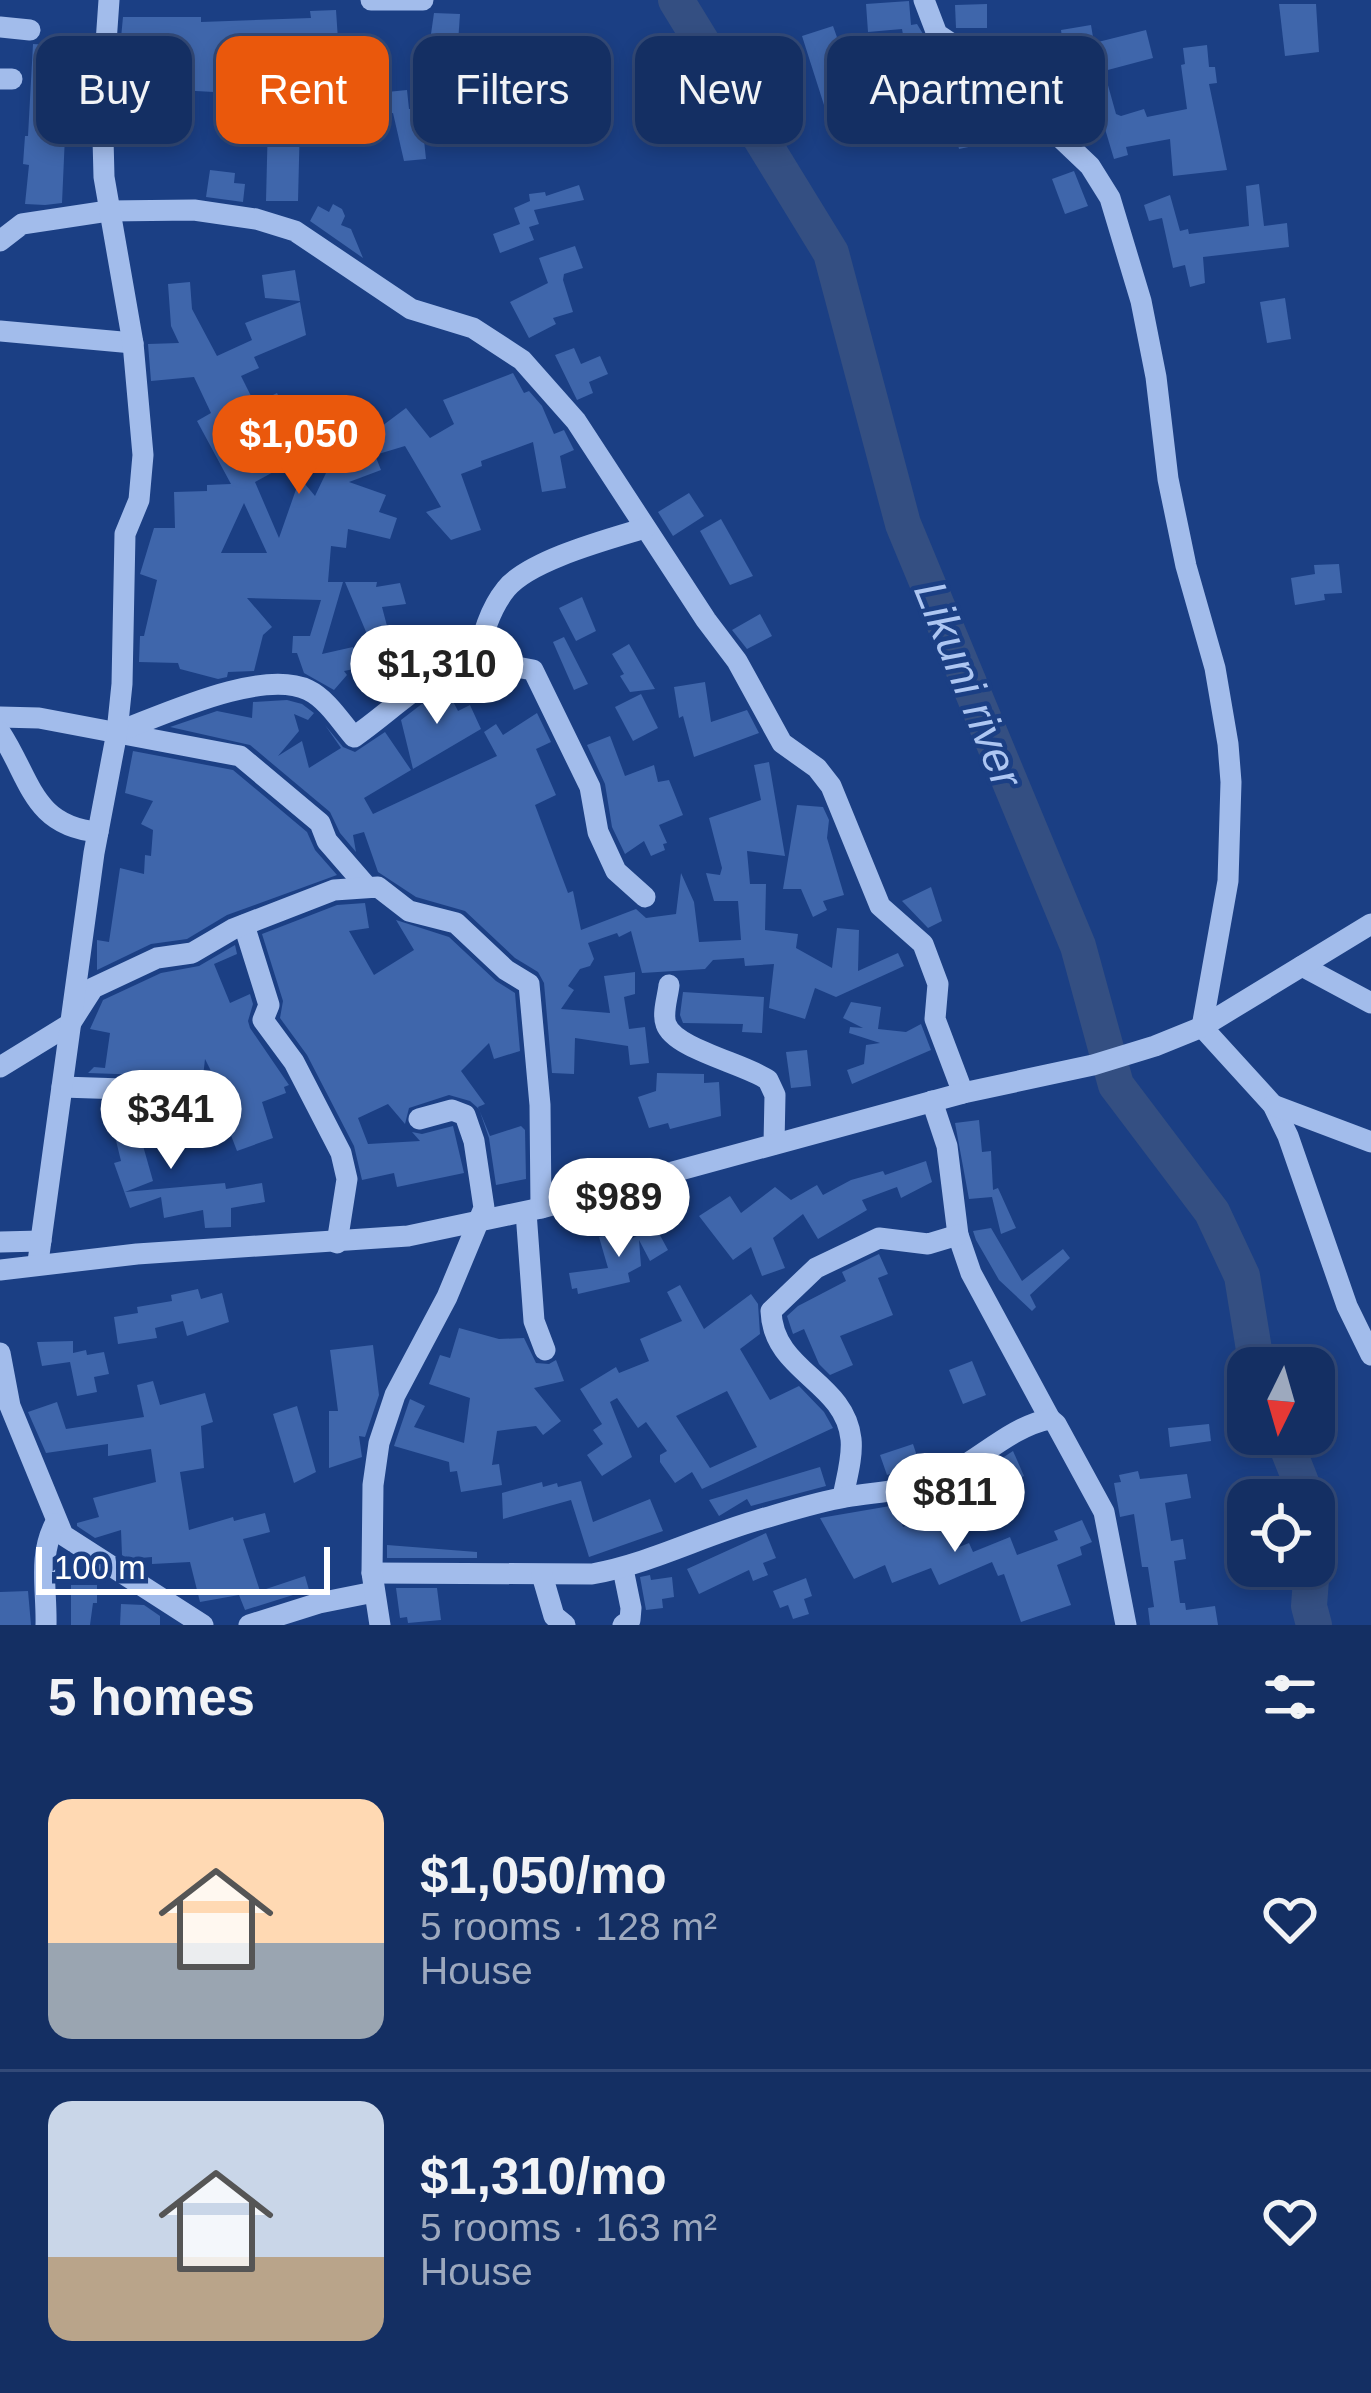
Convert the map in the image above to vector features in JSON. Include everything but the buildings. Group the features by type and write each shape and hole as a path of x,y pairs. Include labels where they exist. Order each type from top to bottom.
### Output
{"street":[{"path":"39,1252 98,832 117,732 125,534 139,500 142,454 133,343 108,211 102,100 109,0"},
{"path":"371,0 423,0"},
{"path":"924,0 937,34 986,66 1090,166 1110,197 1136,282 1156,377 1168,479 1215,668 1232,782 1228,881 1202,1027"},
{"path":"0,27 30,30"},
{"path":"0,241 22,224 108,211 194,210 256,218 295,231 410,309 473,328 523,360 576,421 737,661 782,743 818,768 831,786 880,906 923,944 938,984 935,1019 963,1093"},
{"path":"0,331 133,343"},
{"path":"477,660 487,622 508,586 567,552 646,527"},
{"path":"117,732 273,683 307,689 354,737 450,660 533,670 590,787 598,832 616,871 645,897"},
{"path":"0,717 39,718 240,756 320,823 327,841 367,887"},
{"path":"0,733 43,809 75,830 98,832"},
{"path":"0,1067 70,1024 93,988 157,958 192,953 244,925 334,890 367,887 386,892 410,911 456,923 506,970 529,984 540,1105 534,1321 544,1350"},
{"path":"0,1242 39,1252 337,1244 408,1236 534,1210 932,1101 1126,1055 1202,1027 1371,924"},
{"path":"244,925 268,1004 262,1020 294,1062 341,1153 346,1179 337,1244"},
{"path":"1303,966 1371,1003"},
{"path":"669,985 668,1029 701,1051 768,1080 775,1095 774,1144"},
{"path":"1202,1027 1273,1105 1347,1306 1371,1355"},
{"path":"62,1087 215,1092"},
{"path":"932,1101 947,1146 958,1235 992,1317 1104,1512 1126,1625"},
{"path":"1273,1105 1371,1142"},
{"path":"380,1625 373,1582 373,1485 387,1414 448,1297 484,1208 465,1115 452,1111 419,1119"},
{"path":"843,1497 851,1439 836,1399 793,1365 772,1324 771,1311 816,1268 879,1238 928,1244 958,1235"},
{"path":"0,1270 39,1252"},
{"path":"0,1353 10,1406 63,1535 203,1625"},
{"path":"248,1625 373,1582 623,1569 761,1519 942,1478 1049,1419"},
{"path":"46,1625 43,1572 46,1542 55,1524"},
{"path":"623,1569 632,1608 630,1620 623,1625"},
{"path":"542,1575 554,1616 566,1625"}],"waterway":[{"name":"Likuni river","path":"676,0 831,253 903,524 1078,946 1116,1085 1212,1212 1242,1276 1254,1347"},
{"name":"Likuni river","path":"1290,1455 1300,1479"},
{"name":"Likuni river","path":"1310,1587 1314,1625"}]}
